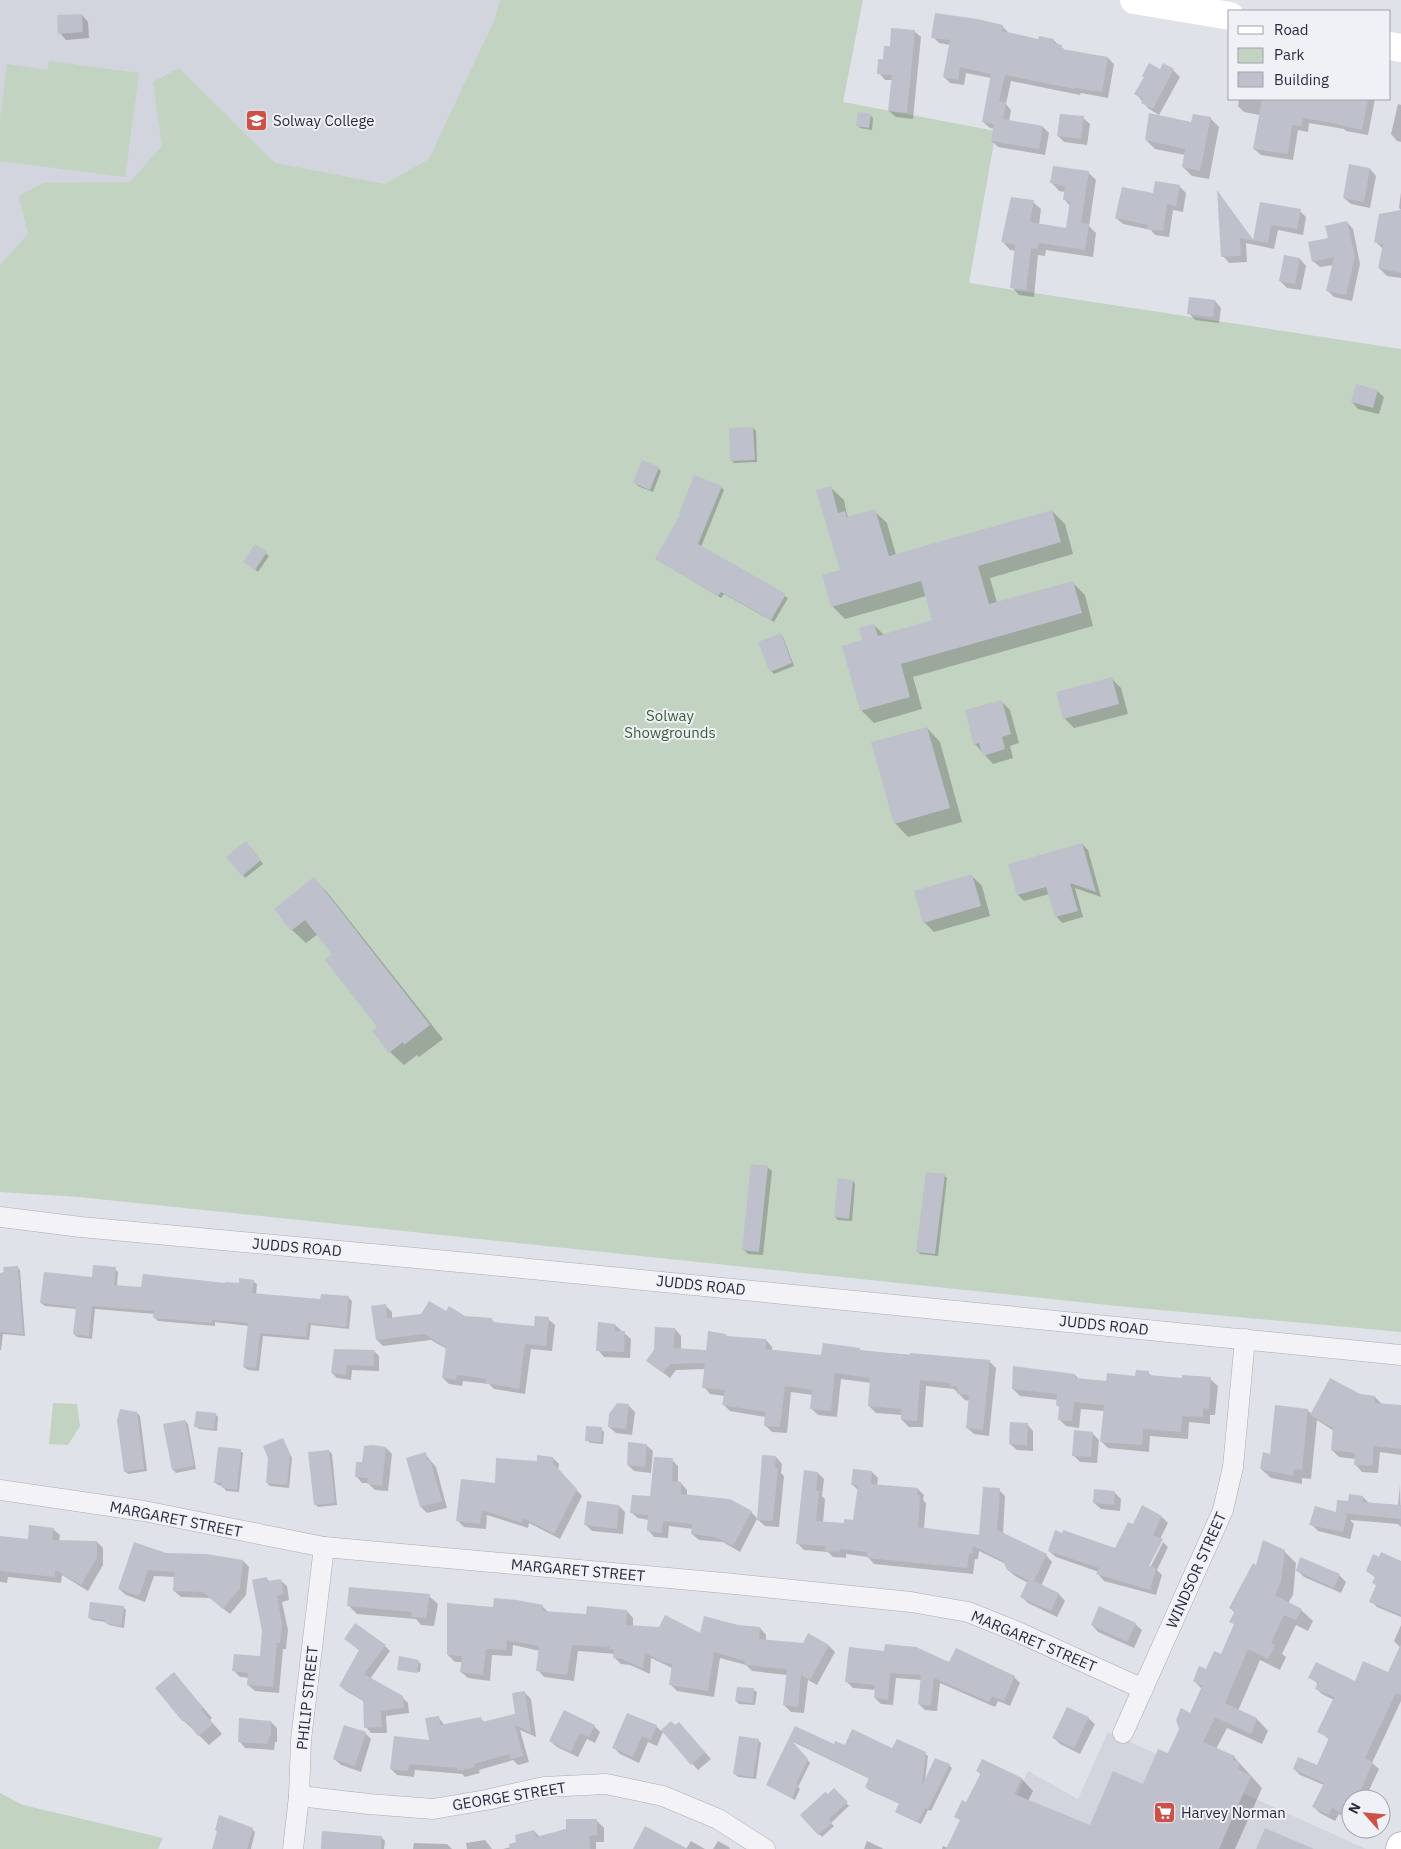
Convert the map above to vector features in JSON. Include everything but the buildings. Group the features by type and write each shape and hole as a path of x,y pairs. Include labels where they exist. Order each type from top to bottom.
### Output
{"street":[{"path":"1134,0 1227,11"},
{"name":"JUDDS ROAD","path":"0,1217 91,1228 500,1266 1401,1355"},
{"name":"WINDSOR STREET","path":"1123,1733 1223,1510 1232,1467 1245,1340"},
{"name":"MARGARET STREET","path":"0,1490 144,1511 324,1547 911,1602 968,1612 1018,1632 1143,1689"},
{"name":"PHILIP STREET","path":"293,1849 299,1796 301,1740 324,1547"},
{"name":"GEORGE STREET","path":"299,1796 434,1809 544,1787 606,1784 663,1796 718,1819 765,1849"}],"shaded area":[{"name":"Solway College","path":"0,0 580,0 447,241 0,289"},
{"name":"Harvey Norman","path":"1108,1732 1366,1849 992,1849 1028,1771 1078,1799"}],"green space":[{"name":"Solway Showgrounds","path":"500,0 863,0 843,102 996,131 969,283 1401,349 1401,1332 1127,1307 79,1197 0,1192 0,265 28,234 19,196 43,183 130,182 162,146 153,82 179,68 275,163 385,184 429,159 495,19"},
{"path":"49,61 139,73 125,177 0,161 0,119 7,64 48,70"},
{"path":"53,1403 77,1404 80,1426 68,1445 49,1444"},
{"path":"0,1793 23,1805 163,1838 158,1849 0,1849"}],"place":[{"name":"Solway College","path":"257,120"},
{"name":"Harvey Norman","path":"1165,1812"}]}
